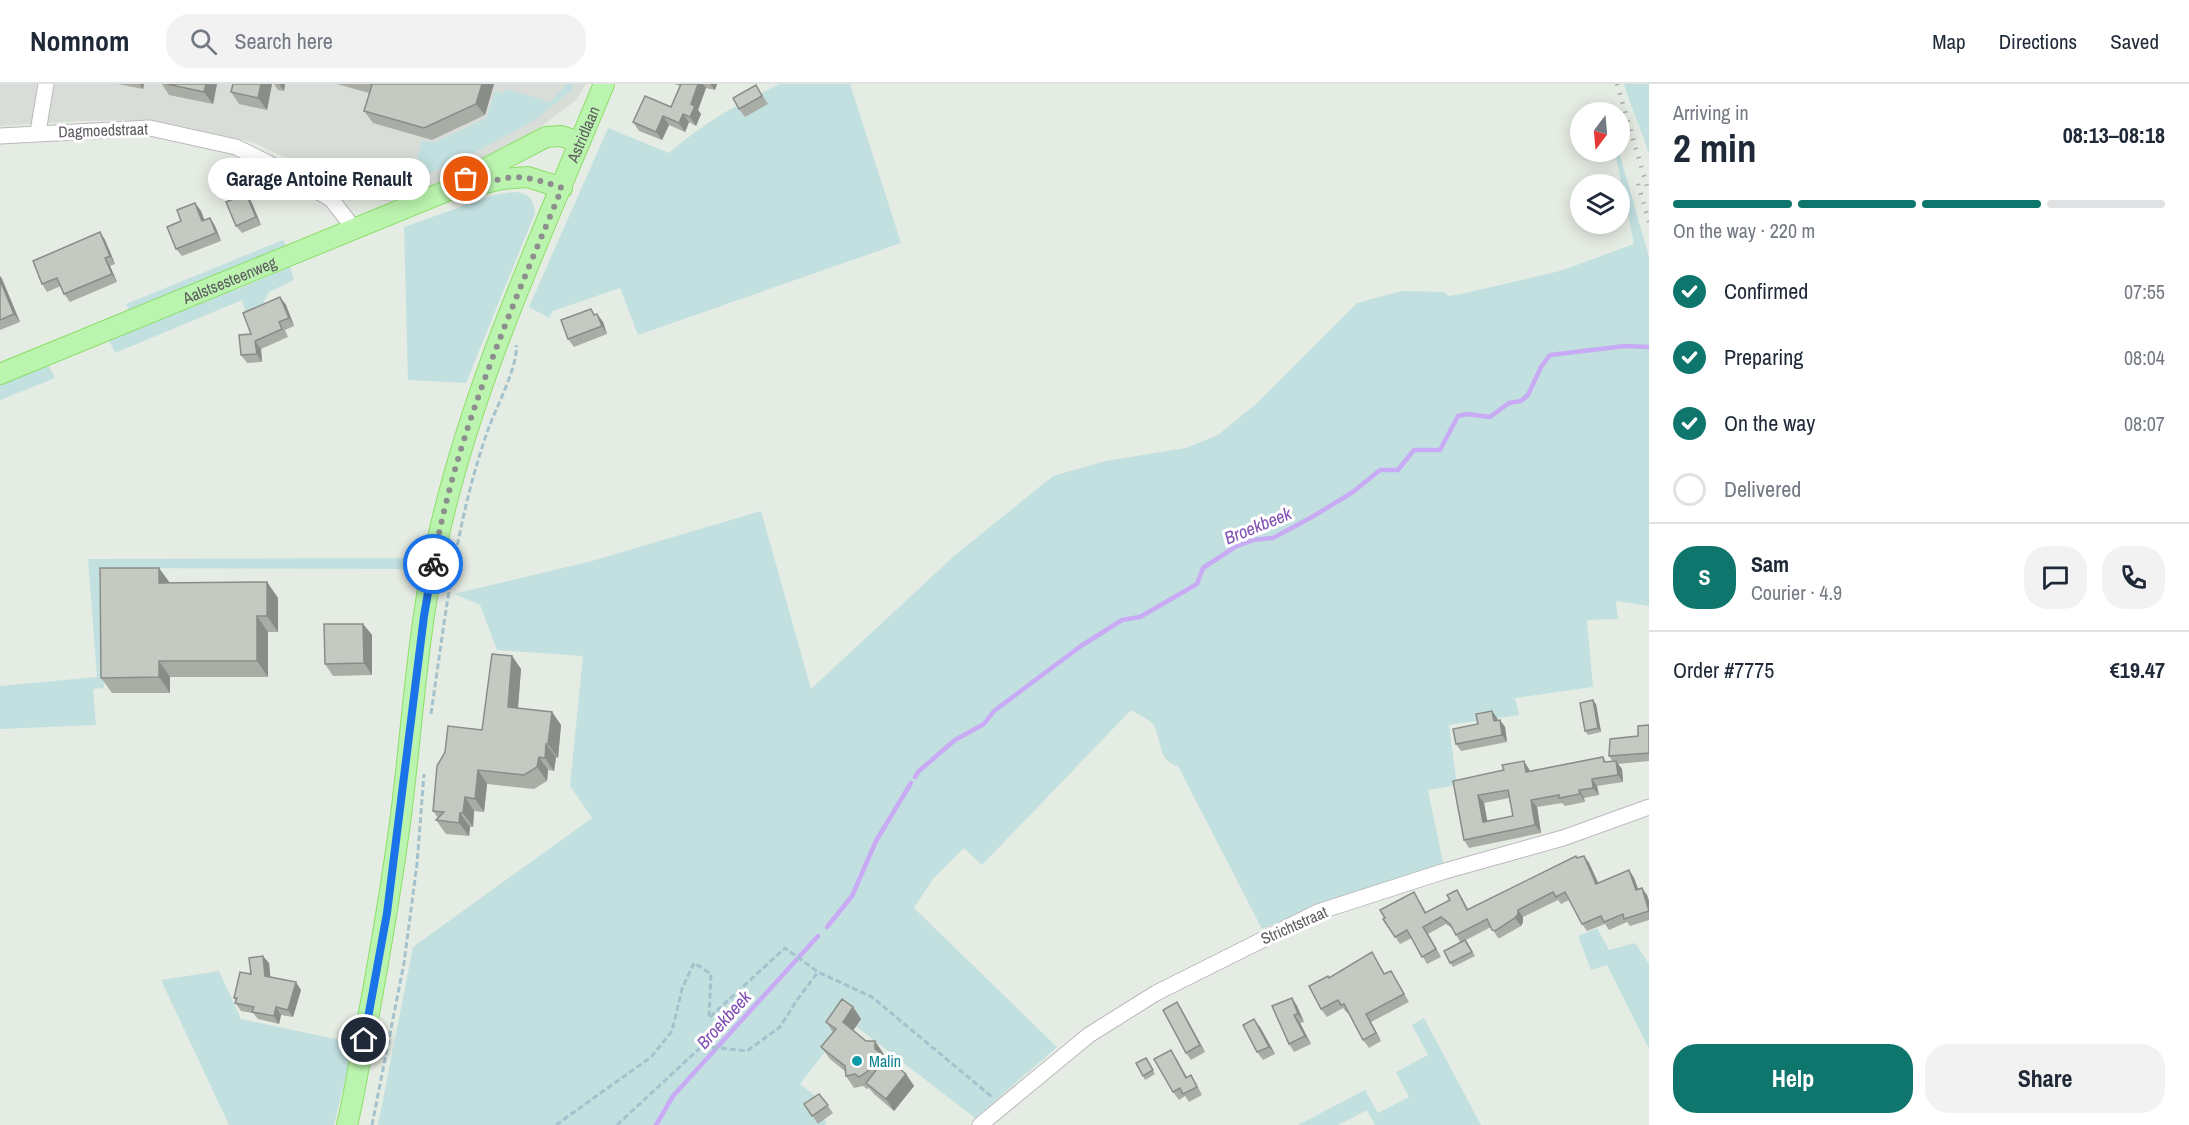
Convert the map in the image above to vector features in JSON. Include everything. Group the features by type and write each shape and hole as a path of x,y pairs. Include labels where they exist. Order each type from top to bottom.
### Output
{"main road":[{"name":"Astridlaan","path":"347,1125 387,913 424,616 448,492 479,394 506,320 604,84"},
{"name":"Aalstsesteenweg","path":"0,374 459,186 466,179 546,137 561,136 580,142"},
{"name":"Aalstsesteenweg","path":"459,186 471,187 502,179 528,177 562,188"}],"street":[{"name":"Dagmoedstraat","path":"38,132 46,84"},
{"name":"Dagmoedstraat","path":"0,136 38,132 150,128 236,147 331,199 355,230"},
{"name":"Strichtstraat","path":"980,1125 1089,1035 1156,993 1318,912 1445,871 1563,838 1649,807"}],"path":[{"path":"430,717 457,546 472,481 515,359"},
{"path":"372,1125 405,963 417,864 424,774"},
{"path":"556,1125 651,1057 672,1031 682,989 694,963 711,974 709,1018 785,948 818,972 872,997 1002,1106"},
{"path":"617,1125 702,1046 747,1052 780,1027 818,972"}],"shaded area":[{"path":"0,84 586,84 576,100 543,125 494,156 408,198 392,202 368,199 252,142 154,120 79,121 0,126"},
{"path":"567,84 574,84 572,90 535,120 411,182 422,140 434,143 486,118 495,91 504,94 506,89 550,102"},
{"path":"780,84 850,84 901,243 638,335 620,288 553,311 549,318 529,307 608,128 669,153 722,114"},
{"path":"1624,84 1649,84 1649,155 1643,137"},
{"path":"1617,162 1622,162 1625,174 1620,174"},
{"path":"1630,190 1649,257 1649,606 1616,601 1618,619 1587,620 1593,687 1515,698 1519,715 1449,725 1457,785 1428,790 1443,863 1324,903 1262,929 1178,766 1166,759 1152,723 1131,710 982,865 964,848 933,879 914,908 1057,1047 975,1118 849,1021 800,1084 823,1102 815,1113 827,1122 825,1125 378,1125 413,947 592,818 570,786 583,656 497,650 480,605 454,594 592,561 761,511 811,689 954,556 1053,476 1106,461 1186,448 1218,435 1256,404 1357,303 1402,291 1445,292 1448,296 1461,294 1560,271 1634,244 1630,225"},
{"path":"514,192 529,197 535,213 466,383 408,380 404,227 494,195"},
{"path":"283,240 289,251 230,275 236,290 290,267 294,280 269,292 262,306 246,314 242,300 115,353 108,338 135,327 126,304"},
{"path":"47,363 55,378 0,400 0,383"},
{"path":"421,558 420,569 99,568 104,688 93,689 96,725 0,729 0,686 97,677 88,559"},
{"path":"1597,928 1609,950 1635,943 1649,964 1649,1049 1607,965 1591,970 1578,936"},
{"path":"219,971 241,1019 354,1043 334,1125 229,1125 161,980"},
{"path":"1424,1018 1481,1125 1375,1125 1367,1110 1338,1125 1298,1125 1365,1090 1378,1113 1409,1097 1396,1072 1428,1055 1412,1025"}],"building":[{"path":"167,84 206,84 204,92"},
{"path":"233,84 261,84 258,98 231,92"},
{"path":"370,84 482,84 476,104 424,128 364,111 372,85"},
{"path":"681,84 698,84 691,104 695,106 690,117 683,114 679,123 663,116 656,132 633,122 645,96 671,107"},
{"path":"756,85 762,96 739,109 733,98"},
{"path":"246,194 256,217 236,226 226,202"},
{"path":"195,203 202,221 210,218 216,233 176,249 167,227 181,221 177,210"},
{"path":"100,232 110,256 105,258 112,274 64,294 57,278 42,284 33,261"},
{"path":"0,280 14,314 0,320"},
{"path":"280,297 289,318 279,322 282,329 255,341 257,354 241,355 239,335 251,334 243,313"},
{"path":"591,309 594,315 597,314 602,326 568,339 561,320"},
{"path":"100,568 159,568 159,583 267,582 267,616 257,616 257,661 159,661 159,677 101,678"},
{"path":"324,624 363,624 364,663 325,664"},
{"path":"492,654 512,656 508,707 552,712 545,758 539,757 537,767 524,775 478,770 475,799 465,797 459,823 436,820 444,812 433,811 437,766 445,752 448,726 482,730"},
{"path":"1593,700 1598,728 1585,731 1580,703"},
{"path":"1492,711 1494,721 1500,720 1502,735 1456,744 1453,729 1478,724 1476,714"},
{"path":"1649,725 1649,753 1609,756 1610,739 1638,736 1638,726"},
{"path":"1603,757 1604,762 1616,761 1618,775 1592,779 1593,788 1579,790 1580,794 1531,800 1535,825 1464,840 1453,781 1504,770 1502,765 1524,761 1526,772","holes":["1508,790 1513,816 1483,822 1478,795"]},
{"path":"1576,856 1577,858 1584,856 1596,884 1629,870 1636,890 1642,888 1649,911 1624,919 1623,914 1604,922 1601,916 1582,924 1565,892 1556,897 1553,892 1518,910 1515,918 1495,931 1492,930 1487,919 1456,935 1450,924 1441,917 1423,927 1436,949 1422,957 1407,930 1395,937 1380,910 1414,892 1425,913 1450,900 1447,895 1457,890 1467,910"},
{"path":"1465,940 1472,952 1450,963 1444,951"},
{"path":"1372,952 1384,974 1391,971 1404,994 1366,1014 1376,1033 1363,1040 1344,1004 1341,1005 1338,1000 1321,1009 1309,986 1328,976 1329,978"},
{"path":"263,956 265,976 296,982 288,1010 276,1007 274,1016 252,1012 254,1007 235,1003 237,998 234,998 240,972 251,974 249,958"},
{"path":"1292,998 1298,1014 1294,1015 1305,1036 1289,1044 1272,1006"},
{"name":"Malin","path":"842,999 853,1007 843,1022 866,1041 875,1041 875,1049 906,1074 886,1099 866,1083 884,1060 859,1077 855,1074 846,1076 845,1066 821,1047 836,1029 826,1022"},
{"path":"1177,1002 1200,1045 1186,1053 1163,1010"},
{"path":"1254,1019 1269,1047 1257,1052 1243,1025"},
{"path":"1171,1050 1186,1078 1191,1075 1197,1087 1183,1094 1180,1088 1173,1092 1154,1059"},
{"path":"1146,1058 1153,1070 1143,1076 1136,1063"},
{"path":"819,1094 828,1105 812,1116 804,1104"}],"waterway":[{"name":"Broekbeek","path":"915,777 955,740 984,724 994,711 1081,646 1122,620 1140,617 1197,584 1203,568 1235,547 1253,540 1273,538 1312,517 1353,492 1380,470 1398,470 1414,450 1440,450 1458,416 1467,414 1490,417 1509,403 1521,401 1528,395 1541,367 1550,355 1625,346 1649,347"},
{"name":"Broekbeek","path":"827,927 852,896 876,841 911,783"},
{"name":"Broekbeek","path":"656,1125 673,1096 818,936"}],"railway":[{"path":"1617,84 1649,193"},
{"path":"1638,184 1649,222"}],"way so far":[{"path":"433,564 448,492 472,415 506,320 562,188 528,177 502,179 471,187 459,186 466,179"}],"place":[{"name":"Garage Antoine Renault","path":"466,179"},
{"name":"Malin","path":"857,1061"}],"route":[{"path":"364,1040 387,913 401,816 424,616 433,564"}]}
